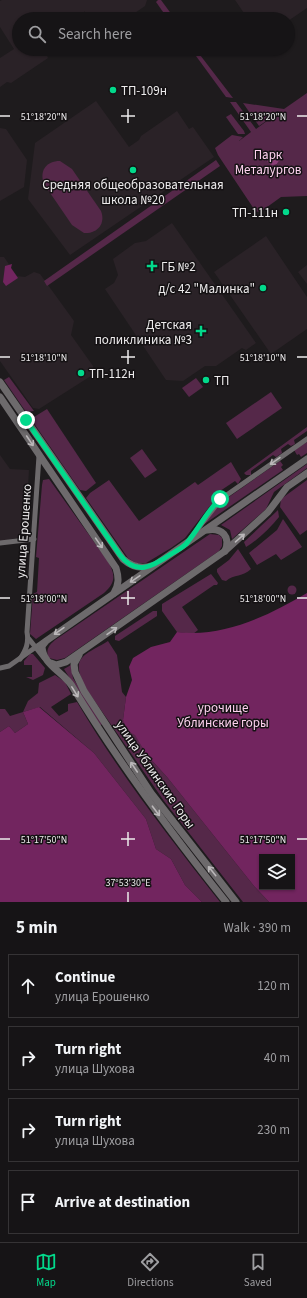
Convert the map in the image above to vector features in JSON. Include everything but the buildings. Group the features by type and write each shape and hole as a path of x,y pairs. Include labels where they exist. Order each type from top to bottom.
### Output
{"main road":[{"path":"0,382 123,559 128,564 136,567 155,565"},
{"path":"0,397 116,568 119,577 118,585 114,593"},
{"path":"307,459 46,641 42,646 47,660 56,665 61,664 80,653 225,551 268,512 287,487 307,473"},
{"path":"206,530 213,529 224,533 227,542 225,551"},
{"name":"улица Ублинские Горы","path":"80,653 74,664 75,672 84,691 152,793 236,902"},
{"name":"улица Ублинские Горы","path":"47,660 67,678 105,739 146,798 226,902"}],"street":[{"path":"186,544 201,522 220,499 307,439"},
{"name":"улица Ерошенко","path":"20,659 27,648 28,639 39,455"},
{"path":"0,544 34,539"},
{"path":"28,639 36,642 46,641"},
{"path":"28,639 47,660"},
{"path":"0,668 9,666 46,641"}],"shaded area":[{"path":"147,0 145,6 136,12 12,12 12,46 0,27 0,1"},
{"path":"235,0 307,0 307,8 295,16 295,12 243,12"},
{"path":"12,50 12,56 47,56 48,58 11,83 7,82 0,87 0,58"},
{"path":"96,101 129,147 139,140 141,136 177,111 189,129 193,127 214,157 70,255 28,199 35,143"},
{"path":"0,128 6,129 27,160 24,187 0,201"},
{"path":"271,153 275,153 279,159 275,165 271,165 267,161 267,157"},
{"path":"172,223 256,343 246,350 242,348 216,366 205,366 183,381 166,380 105,289 114,283 118,275 113,259 135,243 146,241"},
{"name":"д/с 42 \"Малинка\"","path":"266,236 307,297 307,329 271,354 214,272"},
{"path":"0,257 4,257 17,276 25,277 34,272 40,274 74,321 71,335 93,366 94,374 39,409 33,408 0,361"},
{"path":"307,265 307,284 298,272"},
{"path":"0,455 10,469 29,470 25,536 0,542"}],"green space":[{"path":"161,0 170,12 163,12 156,2"},
{"path":"196,56 201,56 233,98 226,97"},
{"name":"Парк Металургов","path":"307,93 307,196 281,197 263,210 256,212 218,155 215,148 232,135 243,137 239,141 251,132 230,102 236,102 256,129 282,110 259,126 243,103 284,109"},
{"path":"231,114 245,134 238,134 226,117"},
{"path":"216,160 220,166 47,286 44,281"},
{"path":"55,161 60,161 72,169 101,211 101,224 93,232 84,233 72,225 44,184 42,175 47,165"},
{"path":"12,264 11,268 18,278 6,286 3,282 5,266"},
{"path":"9,377 34,411 26,412 4,380"},
{"path":"196,378 203,387 189,397 182,388"},
{"path":"271,392 282,408 237,439 226,423"},
{"path":"47,409 96,483 86,491 80,490 33,422 34,417"},
{"path":"307,427 307,431 294,440 295,444 291,446 288,444 281,449 282,453 276,457 273,455 251,471 251,475 246,475 244,473"},
{"path":"307,442 307,453 301,457 299,454 297,455 294,450"},
{"path":"142,449 157,470 145,478 130,458"},
{"path":"280,461 283,465 281,467 283,470 200,527 219,504"},
{"path":"231,462 241,479 238,484 235,481 217,493 219,498 209,507 185,538 146,563 136,563 128,558 86,498 90,493 109,480 139,521 195,482 198,485"},
{"path":"307,464 307,468 274,492 266,509 232,539 230,530 221,525"},
{"path":"49,479 107,560 112,569 113,581 104,593 36,639 30,634 33,594 37,592 39,558 36,557 42,485 43,480"},
{"path":"307,480 307,530 300,535 280,507 281,499"},
{"path":"278,510 279,517 268,529 246,547 244,542"},
{"path":"283,519 302,547 281,560 276,554 257,565 249,553 277,530"},
{"path":"210,534 219,535 222,538 222,546 219,551 65,658 57,660 49,658 47,653 48,648 55,640"},
{"path":"238,549 251,569 248,572 232,577 226,581 222,580 217,572 217,569 229,560"},
{"path":"211,574 218,583 217,585 214,585 182,607 198,630 193,634 177,632 162,611 162,604"},
{"path":"292,585 297,590 292,595 287,590"},
{"name":"урочище Ублинские горы","path":"307,593 307,902 269,902 254,886 167,777 146,754 135,735 128,731 123,720 126,697 132,680 129,667 133,658 151,647 170,642 177,632 211,632 245,623 277,610"},
{"path":"153,611 157,611 157,616 119,641 115,640 115,636"},
{"path":"108,641 117,655 122,692 126,697 123,720 135,734 146,754 167,777 254,886 269,902 243,902 164,801 85,687 79,669 79,663 86,654"},
{"path":"30,654 33,654 45,668 43,675 33,680 26,677 32,677 32,665 24,665 24,661"},
{"path":"71,665 73,678 102,724 100,726 64,669"},
{"path":"55,675 65,682 71,694 51,707 59,716 68,711 68,704 77,702 127,779 163,829 220,902 202,902 185,885 171,859 156,849 146,819 94,753 40,707 23,712 28,701 38,693 39,683"},
{"path":"39,707 94,753 146,819 156,849 171,859 185,885 202,902 0,902 0,732 9,726 15,733 28,724 23,712"},
{"path":"0,709 5,709 10,716 23,712 28,724 15,733 9,726 0,732"}],"place":[{"name":"ТП-109н","path":"113,90"},
{"name":"Средняя общеобразовательная школа №20","path":"133,170"},
{"name":"ТП-111н","path":"286,212"},
{"name":"ГБ №2","path":"152,266"},
{"name":"д/с 42 \"Малинка\"","path":"263,288"},
{"name":"Детская поликлиника №3","path":"201,331"},
{"name":"ТП-112н","path":"81,373"},
{"name":"ТП","path":"206,380"}],"route":[{"path":"26,420 120,555 128,564 136,567 155,565 186,544 201,522 220,499"}]}
